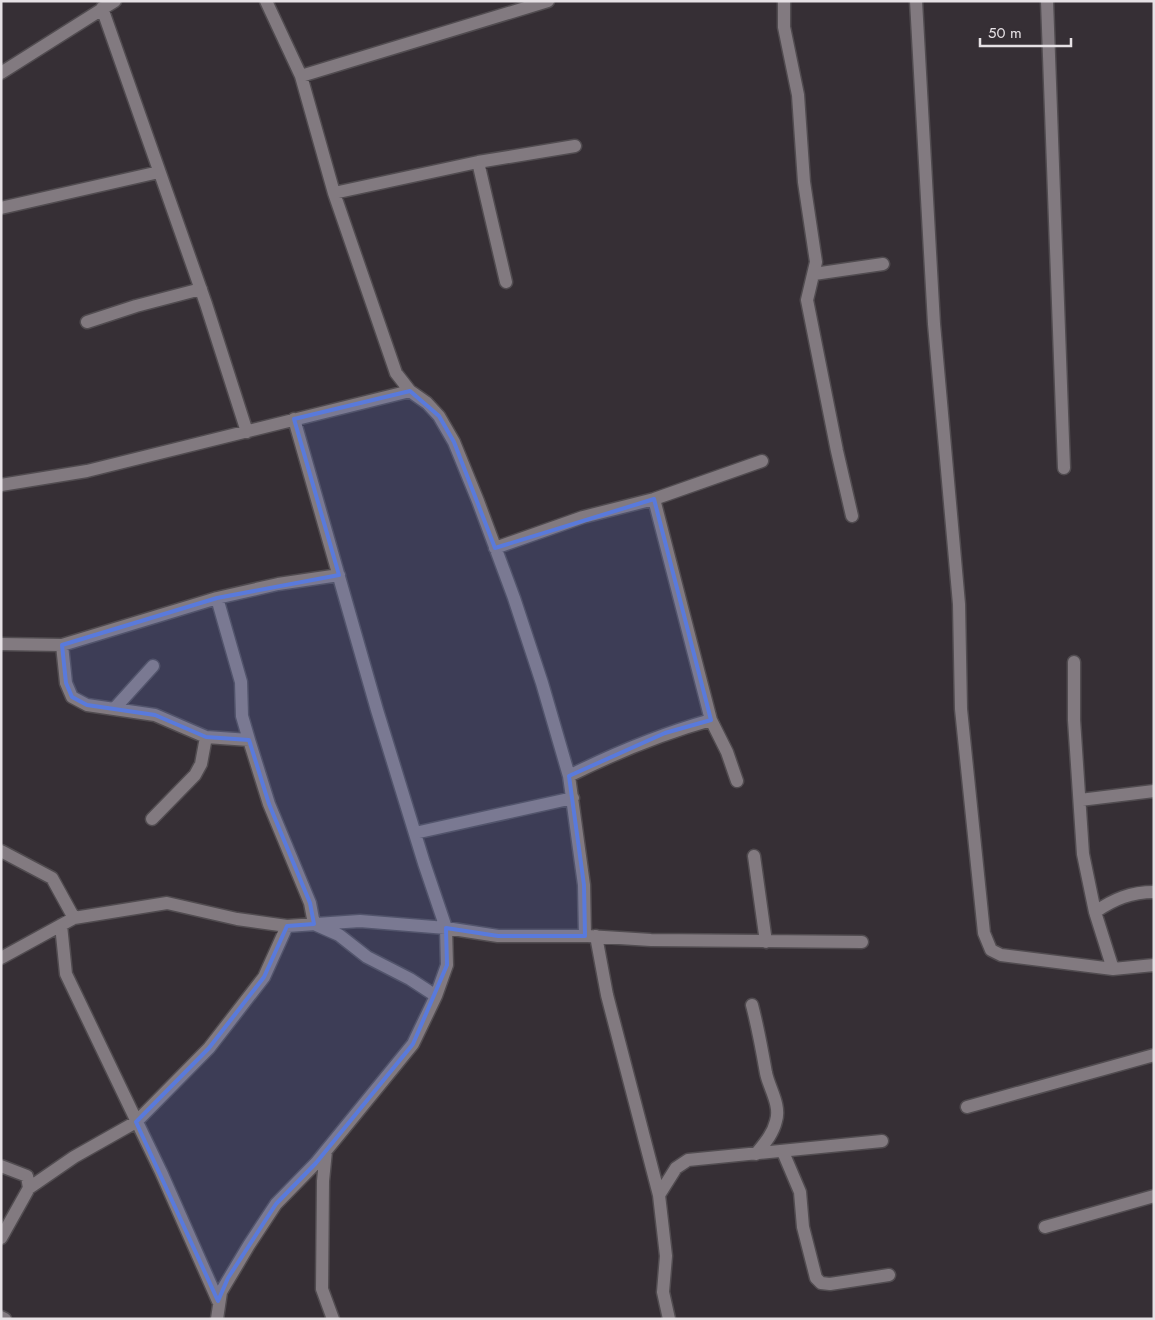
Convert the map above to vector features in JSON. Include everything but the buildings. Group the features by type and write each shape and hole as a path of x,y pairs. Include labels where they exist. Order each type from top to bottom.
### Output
{"street":[{"path":"1,73 115,1"},
{"path":"266,1 301,76 334,193 396,373 410,391 439,416 454,442 495,548 542,683 569,776 591,936 659,1194 666,1256 663,1292 669,1319"},
{"path":"301,76 548,1"},
{"path":"784,1 784,28 798,95 804,182 816,262 814,274 807,291 807,300 836,451 852,516"},
{"path":"916,1 934,324 959,604 961,709 984,933 991,950 1002,955 1113,969 1154,965"},
{"path":"1047,1 1064,468"},
{"path":"102,8 201,288 247,432"},
{"path":"334,193 478,162 575,146"},
{"path":"478,162 506,282"},
{"path":"1,208 159,172"},
{"path":"814,274 883,264"},
{"path":"87,322 201,288"},
{"path":"1,485 87,471 410,391"},
{"path":"217,1319 218,1301 228,1278 276,1204 316,1163 407,1051 436,996 447,965 446,928 415,833 294,419"},
{"path":"495,548 575,520 654,500 762,461"},
{"path":"654,500 711,720 727,752 737,781"},
{"path":"1,644 62,645 217,598 278,584 339,575"},
{"path":"217,598 242,682 242,716 249,740 269,804 310,903 314,924"},
{"path":"62,645 63,671 72,697 87,705 155,715 206,737 249,740"},
{"path":"1074,662 1074,720 1083,854 1095,912 1113,969"},
{"path":"114,709 153,666"},
{"path":"569,776 611,755 664,733 711,720"},
{"path":"152,819 195,775 201,764 206,737"},
{"path":"1080,800 1154,791"},
{"path":"415,833 573,798"},
{"path":"1,851 52,878 74,918"},
{"path":"754,856 766,942"},
{"path":"1095,912 1113,900 1130,894 1154,892"},
{"path":"1,958 74,918 167,903 237,919 288,926 360,921 446,928 498,936 591,936 652,940 766,942 862,942"},
{"path":"314,924 339,935 367,957 410,978 436,996"},
{"path":"61,926 66,974 161,1172 218,1301"},
{"path":"1,1238 29,1188 74,1157 136,1122 209,1048 264,977 288,926"},
{"path":"752,1005 763,1047 766,1075 777,1110 777,1120 770,1135 756,1154"},
{"path":"967,1107 1154,1055"},
{"path":"659,1194 676,1168 688,1160 882,1141"},
{"path":"328,1146 323,1181 322,1289 333,1319"},
{"path":"784,1152 800,1192 803,1227 816,1278 821,1283 830,1284 889,1276"},
{"path":"652,1164 676,1168"},
{"path":"1,1166 27,1176 29,1188"},
{"path":"1045,1227 1154,1196"},
{"path":"1,1317 5,1319"}],"highlighted area":[{"path":"410,391 439,416 454,442 495,548 654,499 711,720 665,733 569,776 584,885 585,936 498,936 446,928 447,965 413,1044 316,1163 276,1204 228,1278 218,1301 136,1122 209,1048 264,977 287,926 314,924 310,903 269,804 249,740 206,737 155,715 87,705 72,697 66,683 62,645 217,598 339,575 294,419"}]}
